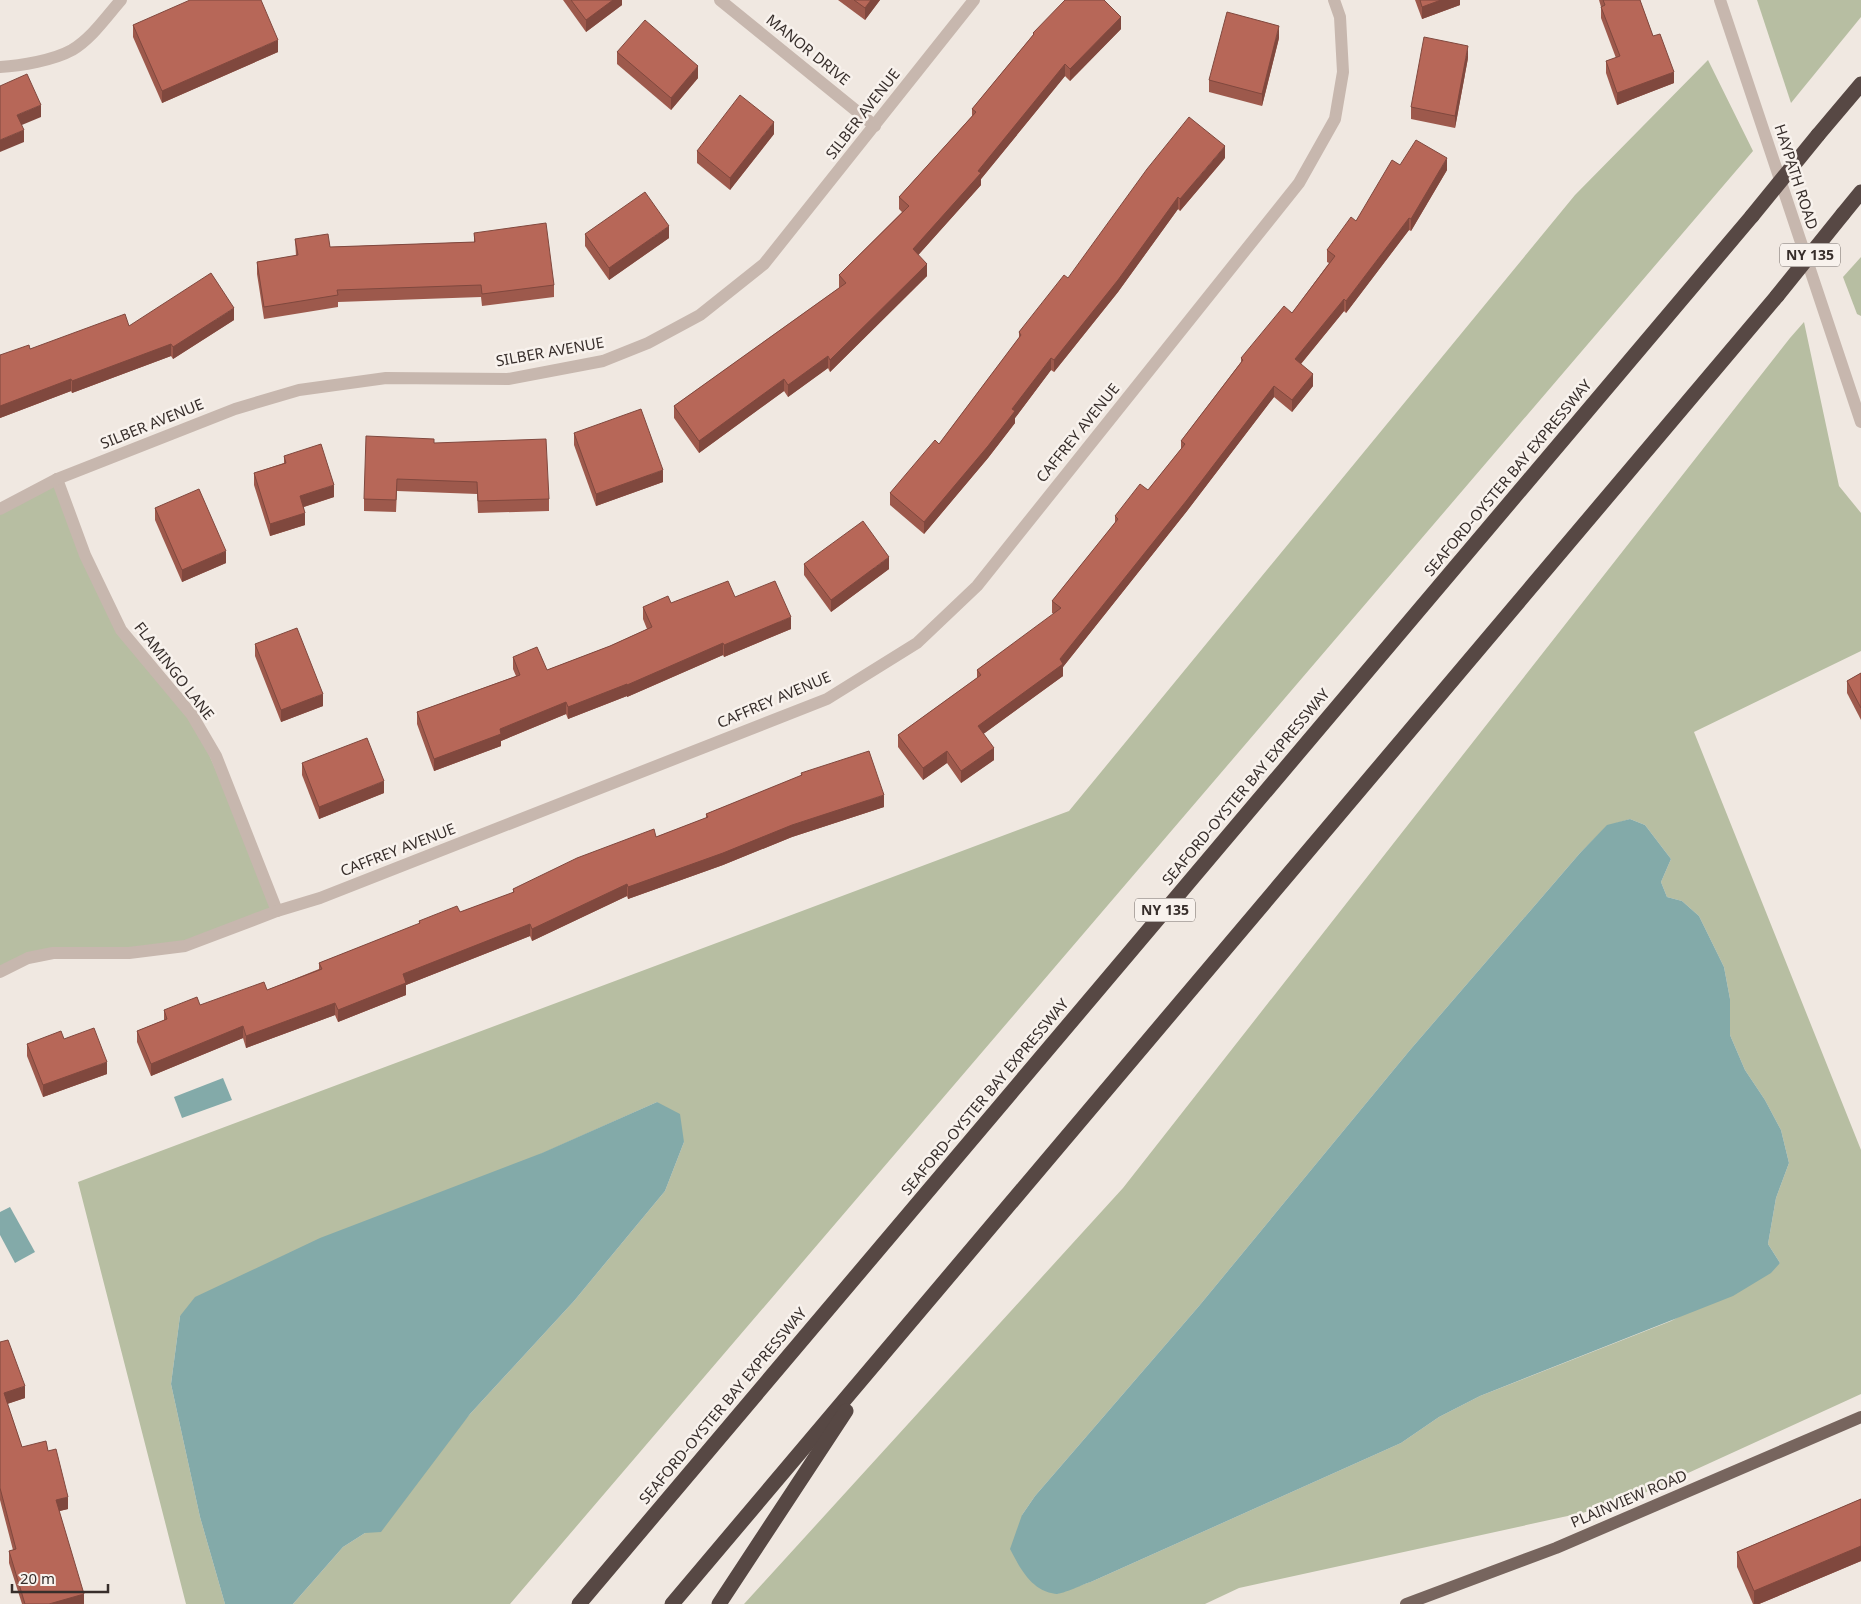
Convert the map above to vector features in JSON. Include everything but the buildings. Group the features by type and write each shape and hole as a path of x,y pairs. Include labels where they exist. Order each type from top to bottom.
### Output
{"highway":[{"name":"SEAFORD-OYSTER BAY EXPRESSWAY","path":"579,1604 1752,216 1861,84"},
{"name":"NY 135","path":"672,1604 1777,296 1861,192"},
{"path":"719,1604 883,1354"}],"main road":[{"name":"PLAINVIEW ROAD","path":"1406,1604 1556,1548 1861,1417"}],"street":[{"path":"0,67 29,63 71,50 92,33 121,0"},
{"name":"MANOR DRIVE","path":"720,0 875,126"},
{"name":"SILBER AVENUE","path":"0,509 57,479 235,409 299,390 386,378 508,379 603,361 648,343 700,315 764,264 974,0"},
{"name":"CAFFREY AVENUE","path":"0,972 28,958 53,953 130,953 185,946 277,911 320,898 827,698 917,643 977,586 1299,183 1335,119 1343,72 1340,17 1334,0"},
{"name":"HAYPATH ROAD","path":"1720,0 1860,420"},
{"name":"FLAMINGO LANE","path":"57,479 85,555 121,630 192,715 216,756 277,911"}],"green space":[{"path":"1757,0 1861,0 1861,17 1791,103"},
{"path":"1708,60 1753,151 510,1604 293,1604 343,1547 365,1533 470,1414 574,1301 665,1191 684,1142 657,1102 180,1316 171,1384 200,1517 225,1604 186,1604 78,1182 1069,811 1575,195"},
{"path":"1861,257 1861,316 1857,314 1843,277"},
{"path":"1804,322 1839,486 1861,513 1861,651 1694,732 1861,1150 1861,1394 1618,1505 1239,1588 1205,1604 744,1604 1123,1188","holes":["1630,819 1645,825 1671,859 1661,882 1667,897 1682,901 1699,916 1724,967 1730,999 1730,1035 1745,1070 1765,1100 1781,1130 1789,1163 1776,1198 1768,1244 1780,1263 1671,1321 1480,1396 1439,1417 1401,1443 1093,1581 1056,1594 1022,1515 1035,1496 1199,1306 1410,1050 1580,853 1607,826"]},
{"path":"57,479 121,630 192,715 277,911 185,946 53,953 0,972 0,509"}],"water":[{"path":"1630,819 1645,825 1671,859 1661,882 1667,897 1682,901 1699,916 1724,967 1730,999 1730,1035 1745,1070 1765,1100 1781,1130 1789,1163 1776,1198 1768,1244 1780,1263 1771,1273 1733,1296 1480,1396 1439,1417 1401,1443 1093,1581 1059,1594 1047,1592 1033,1583 1022,1571 1010,1549 1022,1515 1035,1496 1199,1306 1410,1050 1580,853 1607,825"},
{"path":"223,1078 232,1100 182,1118 174,1097"},
{"path":"657,1102 680,1114 684,1142 665,1191 574,1301 470,1414 381,1532 365,1533 343,1547 293,1604 225,1604 200,1517 171,1384 180,1316 195,1297 320,1238 542,1153"},
{"path":"10,1207 35,1252 15,1263 0,1235 0,1212"}]}
